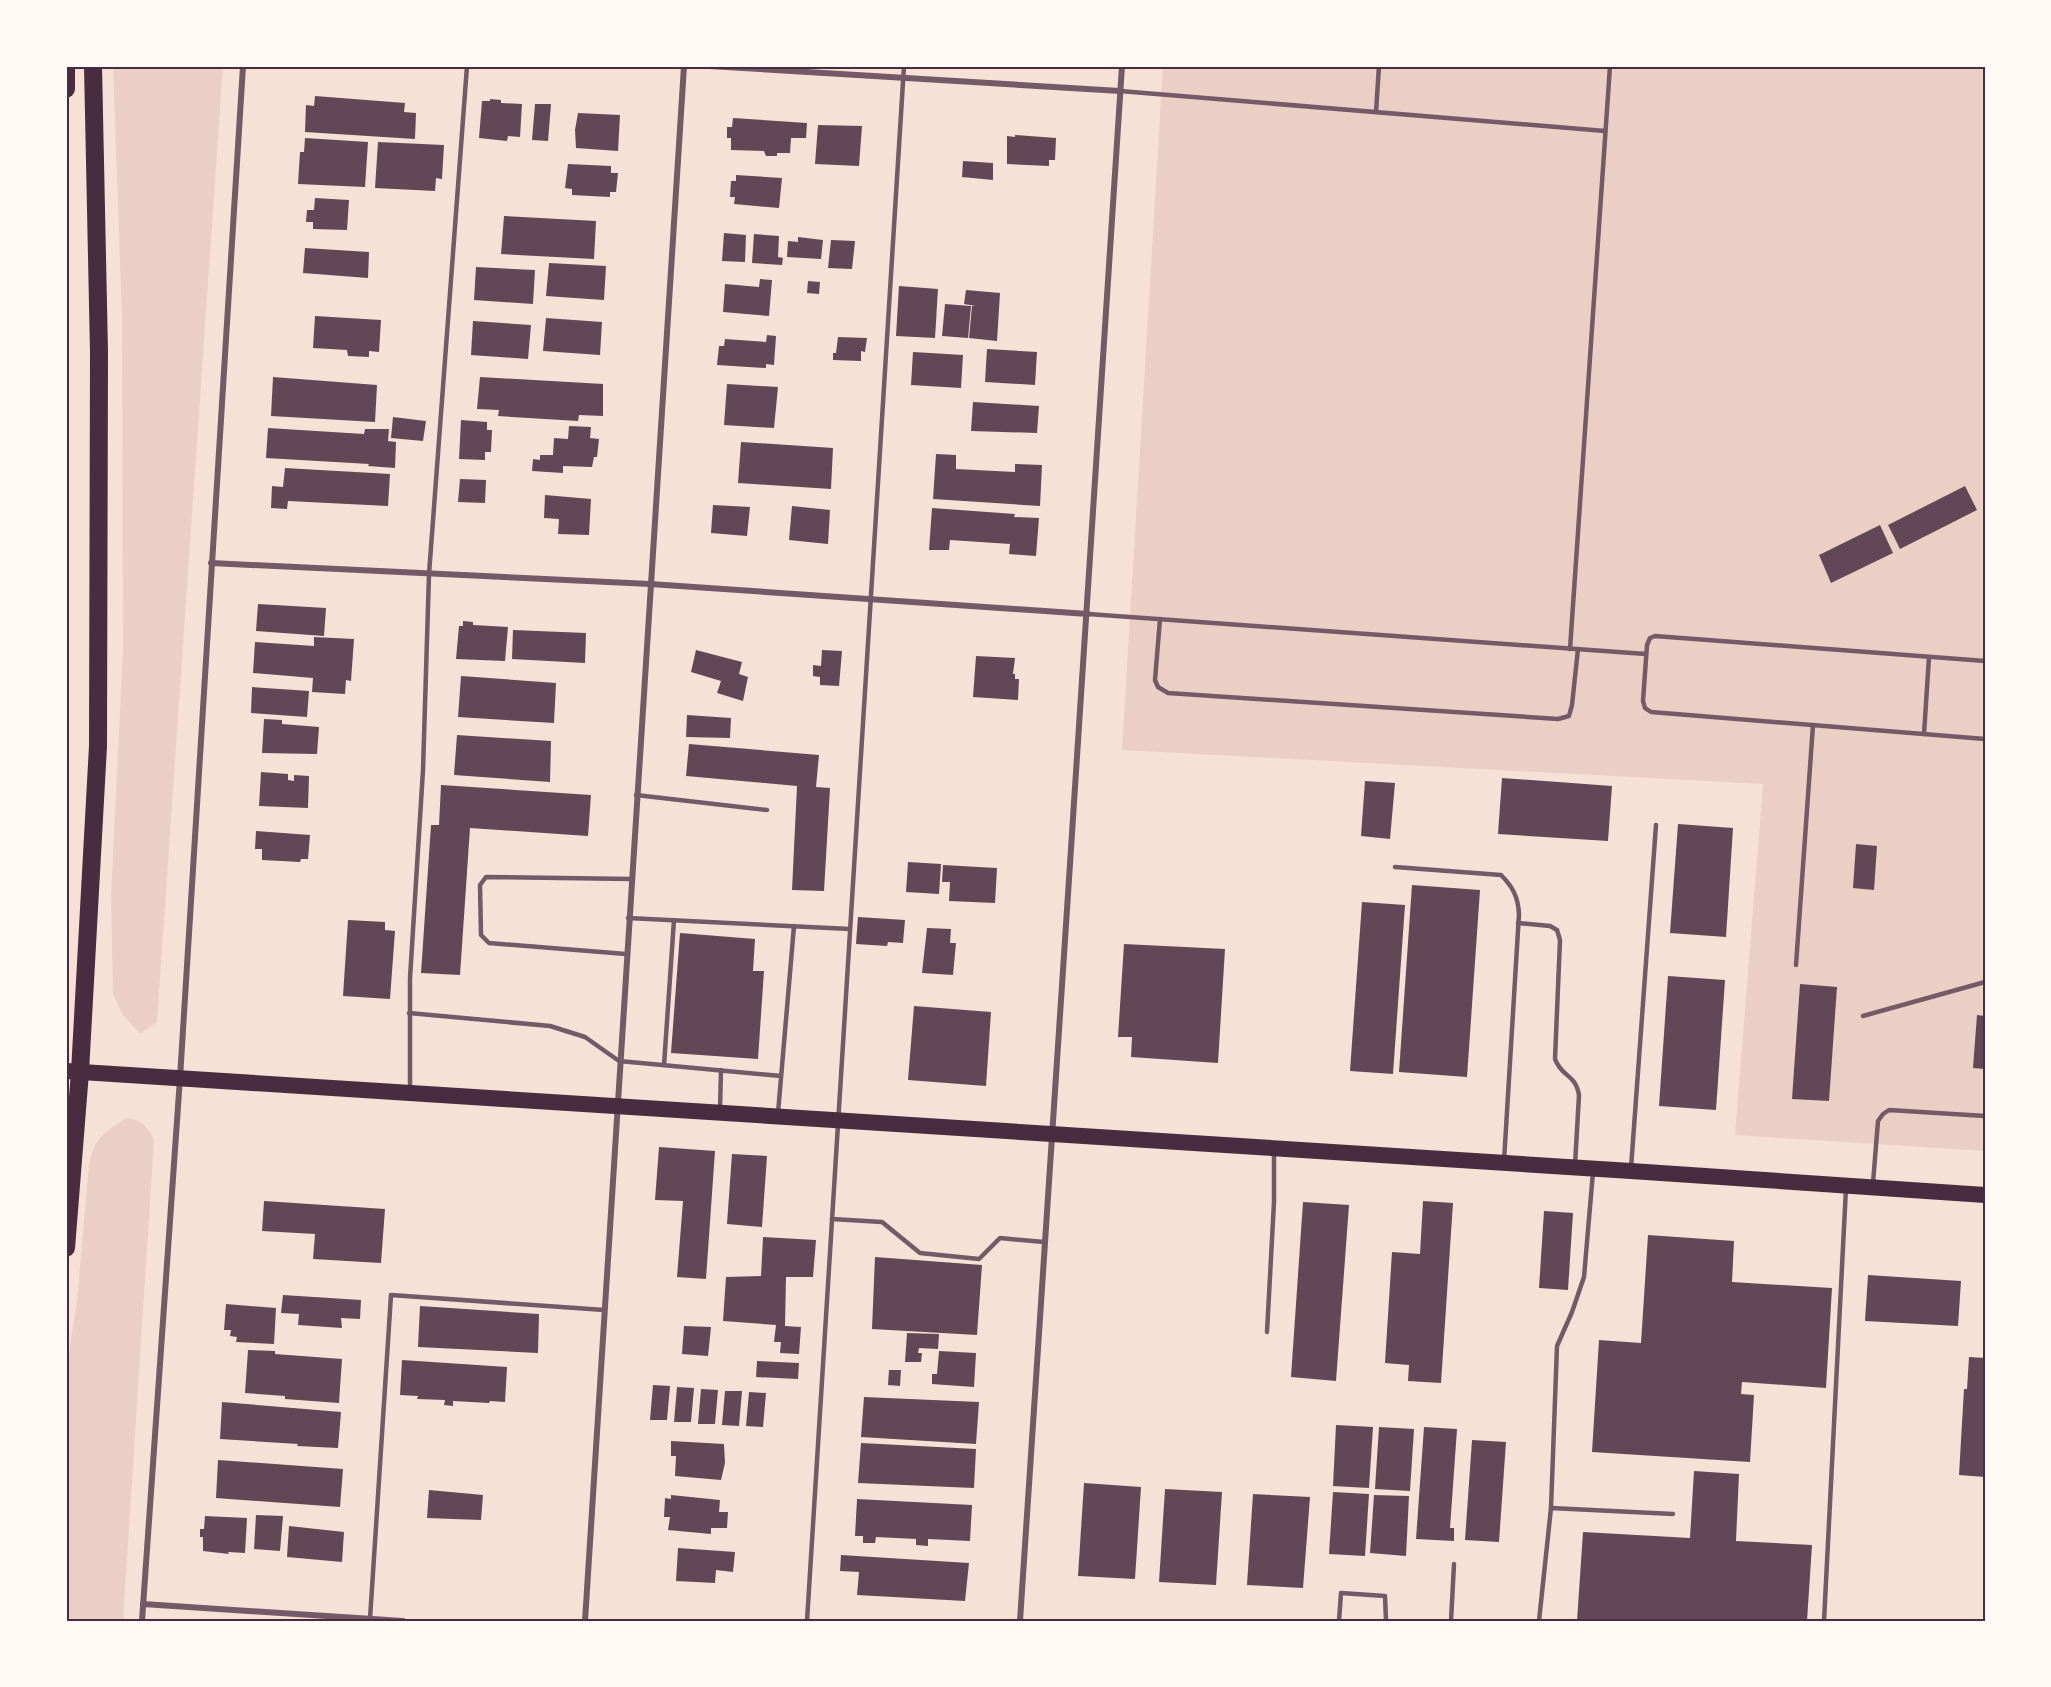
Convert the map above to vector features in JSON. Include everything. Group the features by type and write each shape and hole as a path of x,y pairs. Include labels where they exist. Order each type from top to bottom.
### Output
{"highway":[{"path":"66,1248 73,1072 98,746 99,352 93,66"},
{"path":"66,67 66,89"},
{"path":"73,1072 616,1105 1985,1195"}],"street":[{"path":"142,1621 180,1078 243,66"},
{"path":"585,1621 616,1105 684,66"},
{"path":"709,66 1120,91"},
{"path":"1020,1621 1051,1134 1088,614 1122,66"},
{"path":"211,563 650,584 1088,614"},
{"path":"143,1604 403,1621"}],"lane":[{"path":"410,1092 410,978 423,770 429,574 467,66"},
{"path":"807,1621 904,66"},
{"path":"1376,112 1379,66"},
{"path":"1570,649 1610,66"},
{"path":"1120,91 1605,131"},
{"path":"1088,614 1646,654"},
{"path":"1160,620 1155,680 1158,687 1168,693 1558,719 1569,716 1578,649"},
{"path":"1985,661 1655,636 1650,638 1646,654 1643,701 1645,708 1651,712 1985,739"},
{"path":"1924,734 1929,657"},
{"path":"1796,965 1814,725"},
{"path":"636,795 767,810"},
{"path":"1630,1171 1656,825"},
{"path":"1395,867 1501,875 1515,892 1518,903 1518,923 1504,1163"},
{"path":"626,954 489,943 481,935 480,885 486,877 631,879"},
{"path":"628,918 850,929"},
{"path":"664,1065 674,920"},
{"path":"1518,923 1550,926 1557,930 1560,940 1555,1059 1558,1067 1572,1077 1577,1084 1579,1095 1575,1167"},
{"path":"778,1116 794,926"},
{"path":"1863,1016 1985,982"},
{"path":"409,1013 550,1026 585,1037 619,1061 781,1076"},
{"path":"720,1112 722,1070"},
{"path":"1872,1188 1878,1121 1889,1110 1985,1116"},
{"path":"1267,1332 1274,1202 1274,1149"},
{"path":"1539,1621 1551,1508 1557,1347 1584,1277 1593,1169"},
{"path":"1824,1621 1846,1186"},
{"path":"832,1219 882,1222 920,1253 979,1259 1000,1238 1044,1242"},
{"path":"370,1619 391,1294 604,1310"},
{"path":"1551,1508 1673,1514"},
{"path":"1451,1621 1454,1564"},
{"path":"1339,1621 1341,1593 1385,1596 1386,1621"}],"shaded area":[{"path":"113,66 223,66 157,1022 140,1034 122,1014 113,994 111,895 123,649 122,317"},
{"path":"1163,66 1985,66 1985,1151 1735,1135 1763,784 1122,750"},
{"path":"126,1118 143,1124 154,1140 123,1621 66,1621 66,1371 77,1301 89,1164 97,1142 112,1127"}],"building":[{"path":"315,96 405,103 404,112 416,113 415,139 305,132 306,105 314,106"},
{"path":"490,99 501,100 501,103 522,104 520,137 508,136 507,141 479,138 482,101 490,101"},
{"path":"535,104 551,104 548,141 532,140"},
{"path":"578,113 620,115 618,151 576,148 575,130"},
{"path":"733,118 807,123 806,138 791,138 790,153 777,153 777,156 766,156 764,151 731,150 731,138 727,138 727,127 732,127"},
{"path":"818,125 862,126 859,166 815,164"},
{"path":"1015,135 1056,138 1055,160 1049,160 1049,166 1007,164 1007,136 1015,137"},
{"path":"305,138 368,142 365,187 298,184 300,152 304,152"},
{"path":"378,142 444,145 442,179 436,178 435,191 375,188"},
{"path":"963,161 993,163 993,180 962,177"},
{"path":"568,164 611,166 611,173 618,173 616,192 610,192 610,197 572,195 572,189 565,188"},
{"path":"736,175 782,178 779,208 734,204 735,197 730,197 731,181 736,181"},
{"path":"315,198 349,200 347,230 313,229 313,222 306,222 307,210 314,210"},
{"path":"504,216 596,221 594,259 501,254"},
{"path":"724,233 746,235 745,262 722,261"},
{"path":"754,234 779,236 778,257 783,258 782,265 752,263"},
{"path":"798,237 823,240 821,259 787,257 788,241 798,242"},
{"path":"831,240 855,241 852,269 828,268"},
{"path":"305,248 369,252 368,278 303,273"},
{"path":"549,263 606,266 604,300 546,296"},
{"path":"476,267 535,270 533,304 474,300"},
{"path":"760,279 772,280 769,316 723,312 725,284 759,287"},
{"path":"808,281 820,282 819,294 807,293"},
{"path":"899,286 938,289 935,338 896,336"},
{"path":"966,290 1000,293 997,341 969,338 972,306 976,306 964,304"},
{"path":"945,304 971,306 968,338 942,336"},
{"path":"315,316 381,320 379,352 369,351 369,357 348,356 347,350 313,348"},
{"path":"546,318 602,322 600,355 543,351"},
{"path":"473,321 531,325 528,359 471,355"},
{"path":"767,335 776,336 774,365 766,364 766,368 717,365 719,346 724,346 725,339 766,342"},
{"path":"838,337 867,338 865,352 861,351 861,361 833,360"},
{"path":"987,349 1037,352 1035,385 985,382"},
{"path":"913,352 963,355 961,388 911,385"},
{"path":"273,377 377,385 375,422 271,416"},
{"path":"480,377 603,384 603,416 579,415 578,421 498,416 499,410 477,409"},
{"path":"727,384 778,387 774,428 724,425"},
{"path":"973,402 1039,406 1037,433 971,431"},
{"path":"393,417 426,421 423,441 391,438"},
{"path":"461,420 487,422 487,430 492,430 491,452 485,452 485,460 459,459"},
{"path":"569,426 591,427 590,438 599,439 597,457 594,457 592,467 563,466 563,473 532,471 533,459 540,460 540,455 553,455 554,438 568,439"},
{"path":"268,428 364,434 365,429 389,429 388,441 396,442 395,468 368,466 369,464 266,458"},
{"path":"741,442 833,448 831,489 738,483"},
{"path":"936,454 956,455 956,469 1015,472 1015,464 1042,465 1040,506 933,499"},
{"path":"285,468 390,474 388,506 288,501 287,509 271,508 272,486 283,487"},
{"path":"460,479 486,480 485,503 458,502"},
{"path":"1965,486 1977,510 1900,549 1888,525"},
{"path":"545,495 591,499 589,535 558,534 559,519 544,518"},
{"path":"713,505 750,507 747,536 711,533"},
{"path":"792,506 830,510 828,544 789,540"},
{"path":"932,508 1039,518 1036,556 1009,554 1010,544 950,540 949,550 929,550"},
{"path":"1880,525 1893,553 1831,583 1819,555"},
{"path":"258,604 326,608 324,636 256,631"},
{"path":"463,621 473,622 473,625 508,627 505,661 456,659 459,626 463,626"},
{"path":"513,630 586,633 585,663 512,659"},
{"path":"314,637 354,639 351,681 346,680 345,694 312,692 313,678 253,673 255,642 314,646"},
{"path":"696,650 742,662 739,674 748,677 743,701 717,693 721,681 691,672"},
{"path":"822,650 842,651 839,686 820,685 820,677 813,676 813,665 821,666"},
{"path":"976,656 1015,658 1013,674 1015,674 1015,679 1019,679 1018,700 973,697"},
{"path":"461,676 556,683 554,723 458,717"},
{"path":"252,687 309,691 307,717 251,713"},
{"path":"687,715 731,718 730,738 686,737"},
{"path":"264,719 282,720 282,724 319,727 317,754 262,753"},
{"path":"457,735 551,741 550,782 454,775"},
{"path":"689,744 819,755 816,787 830,788 824,891 792,890 797,786 686,776"},
{"path":"261,772 288,774 288,780 294,781 294,775 309,776 308,808 259,806"},
{"path":"1502,778 1612,786 1608,841 1498,834"},
{"path":"1365,781 1395,783 1390,839 1361,836"},
{"path":"441,785 591,795 588,836 470,828 460,975 421,973 431,825 439,825"},
{"path":"1678,824 1733,828 1726,937 1670,933"},
{"path":"256,831 310,835 308,859 301,859 300,862 262,860 262,849 255,849"},
{"path":"1856,844 1877,846 1874,890 1853,888"},
{"path":"908,862 941,864 939,894 906,892"},
{"path":"943,865 997,868 995,903 949,901 950,882 942,882"},
{"path":"1412,885 1480,890 1467,1077 1399,1072"},
{"path":"1362,902 1405,905 1393,1074 1350,1071"},
{"path":"858,917 905,920 903,943 888,942 887,946 856,944"},
{"path":"348,920 385,922 385,930 395,931 390,999 343,996"},
{"path":"927,928 951,929 950,943 956,943 953,975 922,973"},
{"path":"680,933 755,939 753,971 764,971 758,1059 671,1053"},
{"path":"1124,944 1225,949 1218,1063 1131,1057 1132,1037 1118,1037"},
{"path":"1668,976 1725,980 1716,1110 1659,1106"},
{"path":"1800,984 1837,987 1829,1101 1792,1099"},
{"path":"914,1006 991,1012 986,1086 908,1080"},
{"path":"1977,1015 1985,1016 1985,1069 1973,1068"},
{"path":"659,1147 715,1151 706,1279 677,1277 683,1201 655,1200"},
{"path":"732,1154 767,1156 762,1227 727,1224"},
{"path":"264,1201 385,1209 381,1263 313,1259 315,1234 262,1231"},
{"path":"1423,1201 1453,1203 1441,1383 1408,1381 1409,1365 1385,1363 1392,1252 1420,1254"},
{"path":"1303,1202 1349,1205 1336,1381 1291,1377"},
{"path":"1544,1211 1573,1213 1568,1290 1539,1288"},
{"path":"1648,1235 1734,1241 1732,1282 1832,1288 1826,1388 1742,1382 1741,1394 1754,1395 1750,1462 1592,1452 1599,1340 1641,1343"},
{"path":"763,1237 816,1240 813,1277 786,1277 785,1326 801,1327 799,1354 780,1353 781,1342 774,1342 776,1325 723,1321 726,1277 761,1276"},
{"path":"875,1257 982,1265 977,1335 872,1329"},
{"path":"1868,1275 1961,1281 1958,1326 1865,1321"},
{"path":"283,1295 361,1300 360,1319 341,1318 342,1328 298,1325 299,1314 281,1313"},
{"path":"226,1304 276,1308 274,1344 236,1342 237,1337 230,1336 231,1330 224,1330"},
{"path":"420,1306 539,1314 538,1353 418,1347"},
{"path":"684,1326 711,1327 708,1356 682,1354"},
{"path":"907,1333 939,1334 938,1349 919,1348 918,1353 922,1353 921,1362 905,1362"},
{"path":"248,1350 342,1359 339,1403 245,1393"},
{"path":"939,1351 976,1353 974,1387 932,1384 932,1374 937,1374"},
{"path":"1969,1357 1985,1358 1985,1477 1959,1475 1964,1389 1967,1389"},
{"path":"402,1360 507,1367 505,1402 453,1401 453,1406 444,1405 445,1400 417,1399 418,1396 400,1395"},
{"path":"757,1361 799,1363 798,1379 756,1377"},
{"path":"889,1370 901,1370 900,1386 888,1385"},
{"path":"653,1385 670,1386 667,1420 650,1420"},
{"path":"677,1387 694,1388 691,1422 674,1422"},
{"path":"701,1389 718,1390 715,1424 698,1424"},
{"path":"725,1391 742,1391 739,1426 722,1425"},
{"path":"749,1392 766,1393 763,1427 746,1426"},
{"path":"864,1397 979,1402 976,1444 861,1437"},
{"path":"222,1402 341,1412 338,1448 220,1439"},
{"path":"1336,1425 1373,1427 1369,1488 1333,1486"},
{"path":"1379,1427 1414,1429 1410,1491 1375,1489"},
{"path":"1424,1427 1457,1429 1450,1528 1454,1528 1454,1541 1416,1539"},
{"path":"1472,1440 1506,1442 1499,1542 1465,1540"},
{"path":"671,1441 724,1444 725,1463 721,1480 675,1476 676,1456 671,1456"},
{"path":"861,1443 976,1449 974,1488 858,1483"},
{"path":"218,1460 343,1469 340,1507 216,1498"},
{"path":"1694,1471 1739,1474 1736,1541 1812,1545 1807,1621 1577,1621 1583,1532 1690,1538"},
{"path":"1084,1483 1141,1487 1135,1579 1078,1576"},
{"path":"1165,1489 1222,1492 1216,1585 1159,1582"},
{"path":"429,1490 483,1495 481,1520 427,1518"},
{"path":"1333,1492 1369,1494 1365,1556 1329,1554"},
{"path":"1253,1494 1310,1497 1303,1588 1247,1585"},
{"path":"671,1495 720,1500 719,1512 728,1512 727,1528 711,1528 711,1534 668,1530 670,1517 664,1517 665,1498 671,1499"},
{"path":"1374,1495 1409,1496 1406,1556 1370,1553"},
{"path":"857,1499 972,1505 970,1541 928,1539 928,1546 916,1545 916,1539 876,1537 875,1543 863,1543 863,1536 855,1536"},
{"path":"256,1515 283,1516 280,1551 254,1549"},
{"path":"205,1516 247,1518 245,1553 203,1551 203,1537 200,1537 200,1529 204,1529"},
{"path":"289,1526 344,1532 342,1562 287,1557"},
{"path":"678,1548 735,1552 733,1572 716,1570 715,1583 676,1581"},
{"path":"841,1555 969,1563 965,1601 857,1595 859,1572 840,1571"}]}
